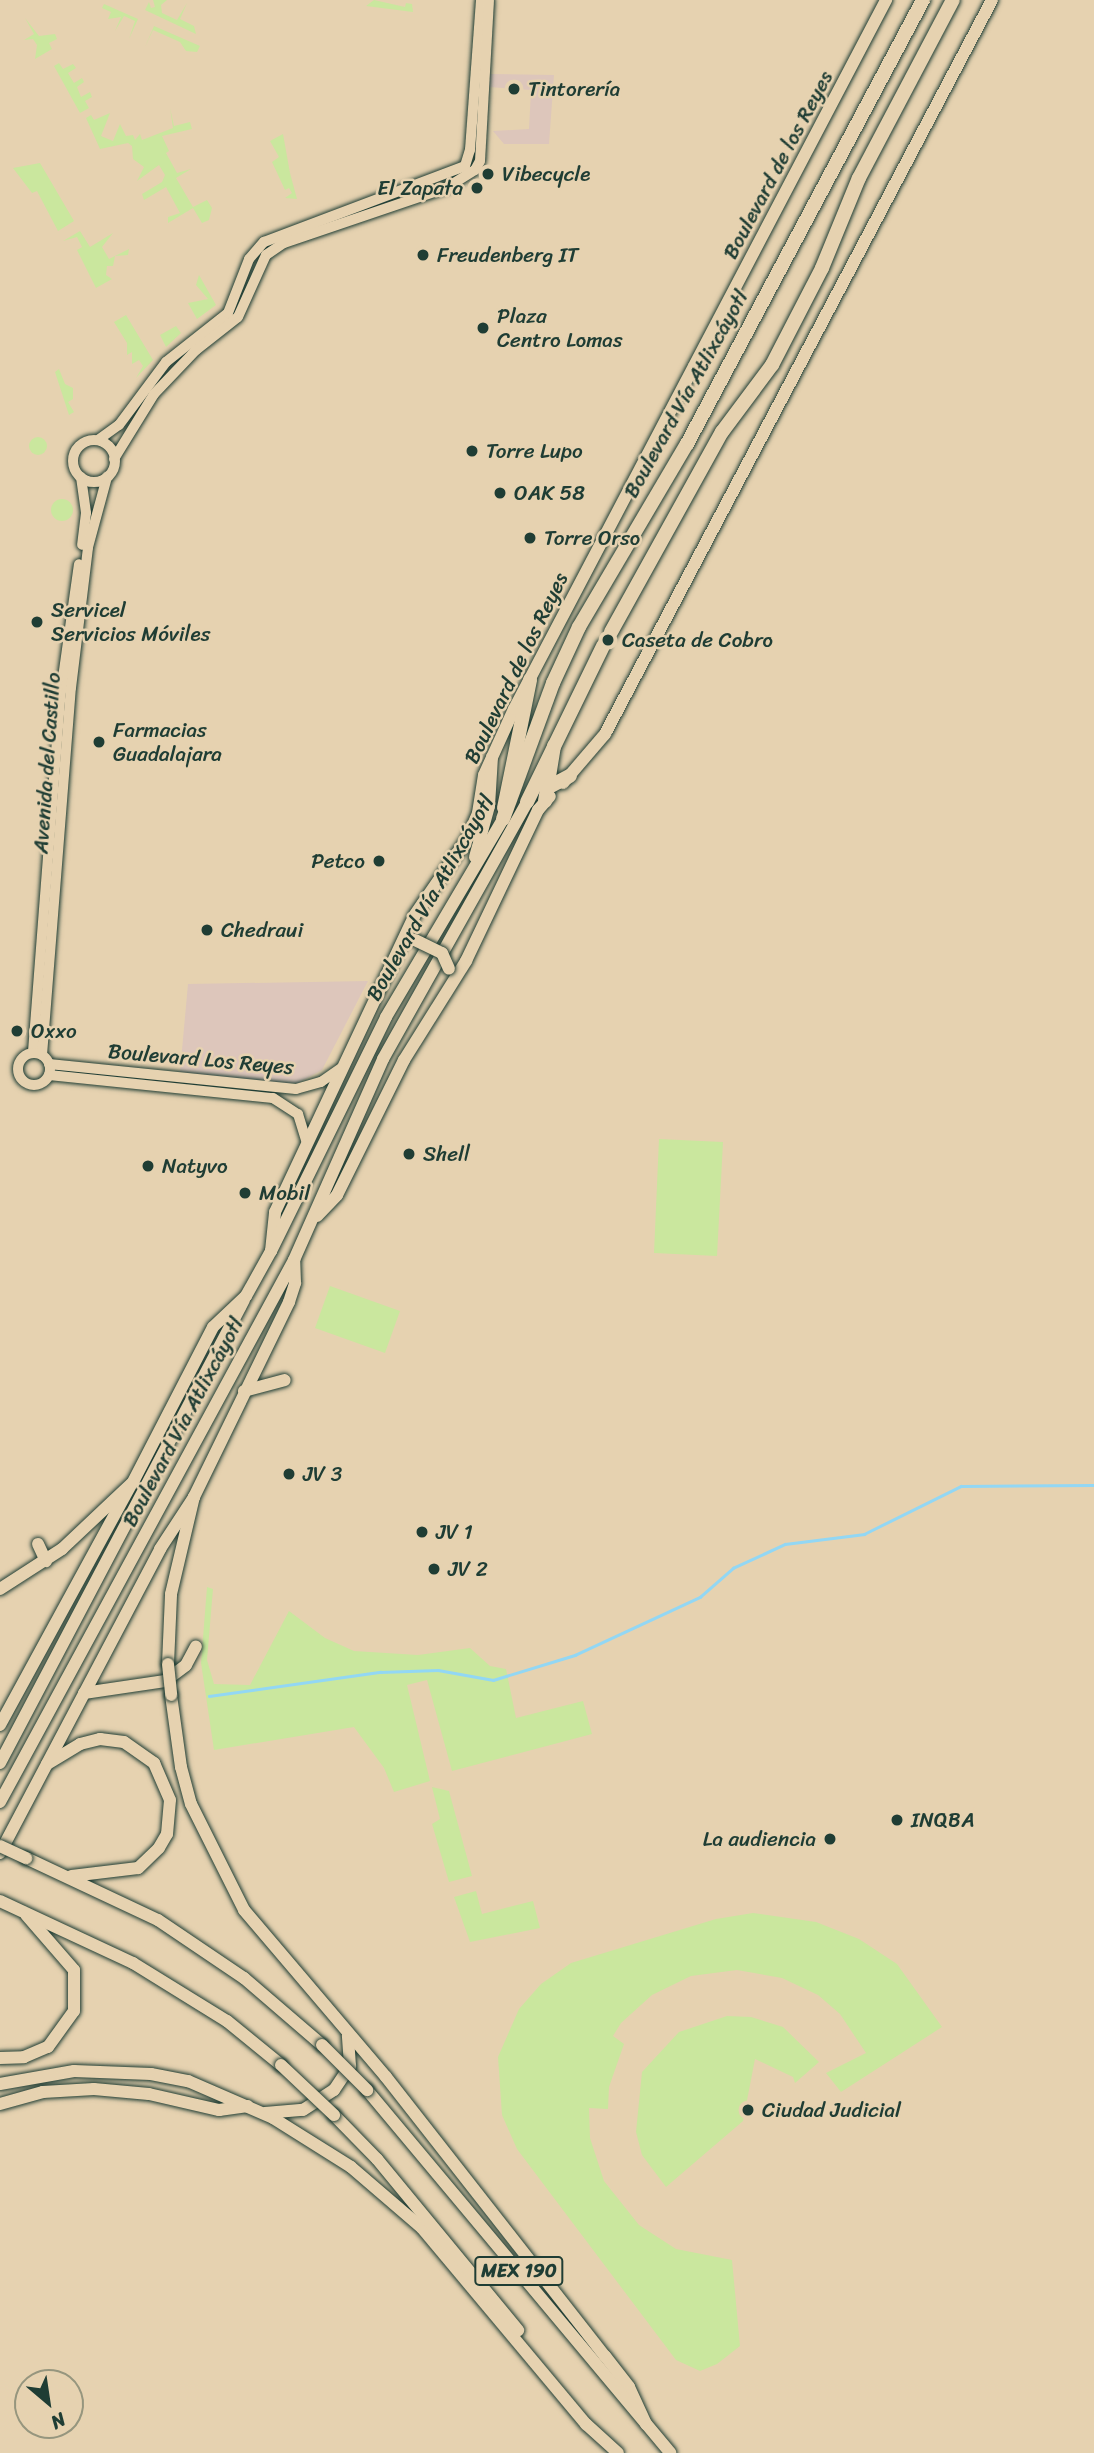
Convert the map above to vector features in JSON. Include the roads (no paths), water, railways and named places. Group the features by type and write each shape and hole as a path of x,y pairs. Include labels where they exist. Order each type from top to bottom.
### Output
{"highway":[{"name":"Boulevard Vía Atlixcáyotl","path":"502,819 521,779 553,683 579,627 687,444 923,0"},
{"path":"611,632 722,432 772,365 822,268 843,210 953,0"},
{"name":"Boulevard Vía Atlixcáyotl","path":"527,802 554,741 603,646"},
{"path":"502,819 509,768 530,680"},
{"path":"545,801 550,786 554,741"},
{"path":"527,802 570,776"}],"main road":[{"path":"481,0 470,150 465,166 264,242 249,259 233,315 166,362 119,425 98,440 82,443 74,453 73,466 81,477 94,481 107,477 114,459 154,394 195,350 233,315 261,262 274,249 446,188 475,170 481,150 489,0"},
{"name":"Boulevard de los Reyes","path":"271,1251 275,1212 354,1043 410,937 467,839 492,757 886,0"},
{"path":"317,1216 337,1195 404,1060 449,990 545,801 570,776 605,733 992,0"},
{"path":"98,440 109,446 114,459"},
{"name":"Avenida del Castillo","path":"38,1054 86,513 81,477"},
{"name":"Avenida del Castillo","path":"80,588 107,477"},
{"path":"467,881 489,806 492,757"},
{"name":"Boulevard Vía Atlixcáyotl","path":"0,1802 317,1216 338,1159 400,1025 527,802"},
{"name":"Boulevard Vía Atlixcáyotl","path":"0,1763 302,1193 386,1017 502,819"},
{"path":"410,937 442,953 449,969 449,990"},
{"path":"302,1193 306,1164 349,1070 354,1043"},
{"path":"38,1054 49,1070 34,1085 20,1079 18,1063 38,1054"},
{"name":"Boulevard Los Reyes","path":"49,1070 296,1089 321,1083 343,1066"},
{"name":"Boulevard Los Reyes","path":"49,1070 273,1098 302,1118 307,1144"},
{"path":"294,1260 294,1289 194,1497 171,1594 168,1664 181,1767 205,1836 244,1910 344,2029 617,2371 646,2424"},
{"name":"Boulevard Vía Atlixcáyotl","path":"0,1725 133,1482 213,1327 246,1296"},
{"path":"244,1391 285,1380"},
{"path":"0,1589 46,1561 133,1482"},
{"name":"Boulevard Vía Atlixcáyotl","path":"0,1853 171,1529 194,1497"},
{"path":"38,1544 46,1561"},
{"path":"84,1693 165,1681 186,1665 197,1646"},
{"path":"0,1846 71,1876 138,1868 159,1848 167,1833 170,1800 154,1763 124,1742 100,1739 80,1744 47,1764"},
{"name":"MEX 190","path":"71,1876 158,1920 195,1944 244,1978 322,2045 367,2090 670,2453"},
{"path":"0,2058 24,2057 48,2047 74,2011 77,1994 74,1970 67,1956 22,1911 4,1903"},
{"name":"MEX 190","path":"22,1911 133,1963 227,2021 281,2064 377,2159 619,2453"},
{"path":"265,2113 303,2110 334,2090 351,2061 344,2029"},
{"path":"0,2084 55,2073 132,2071 188,2081 265,2113 351,2167 422,2228 586,2424 619,2453"},
{"path":"0,2104 43,2092 94,2089 149,2094 219,2110 248,2105"}],"waterway":[{"path":"209,1696 380,1672 438,1670 493,1680 575,1655 700,1597 733,1568 785,1544 864,1534 961,1486 1094,1485"}],"place":[{"name":"Tintorería","path":"514,89"},
{"name":"Vibecycle","path":"488,174"},
{"name":"El Zapata","path":"477,188"},
{"name":"Freudenberg IT","path":"423,255"},
{"name":"Plaza Centro Lomas","path":"483,328"},
{"name":"Torre Lupo","path":"472,451"},
{"name":"OAK 58","path":"500,493"},
{"name":"Torre Orso","path":"530,538"},
{"name":"Servicel Servicios Móviles","path":"37,622"},
{"name":"Caseta de Cobro","path":"608,640"},
{"name":"Farmacias Guadalajara","path":"99,742"},
{"name":"Petco","path":"379,861"},
{"name":"Chedraui","path":"207,930"},
{"name":"Oxxo","path":"17,1031"},
{"name":"Shell","path":"409,1154"},
{"name":"Natyvo","path":"148,1166"},
{"name":"Mobil","path":"245,1193"},
{"name":"JV 3","path":"289,1474"},
{"name":"JV 1","path":"422,1532"},
{"name":"JV 2","path":"434,1569"},
{"name":"INQBA","path":"897,1820"},
{"name":"La audiencia","path":"830,1839"},
{"name":"Ciudad Judicial","path":"748,2110"}]}
